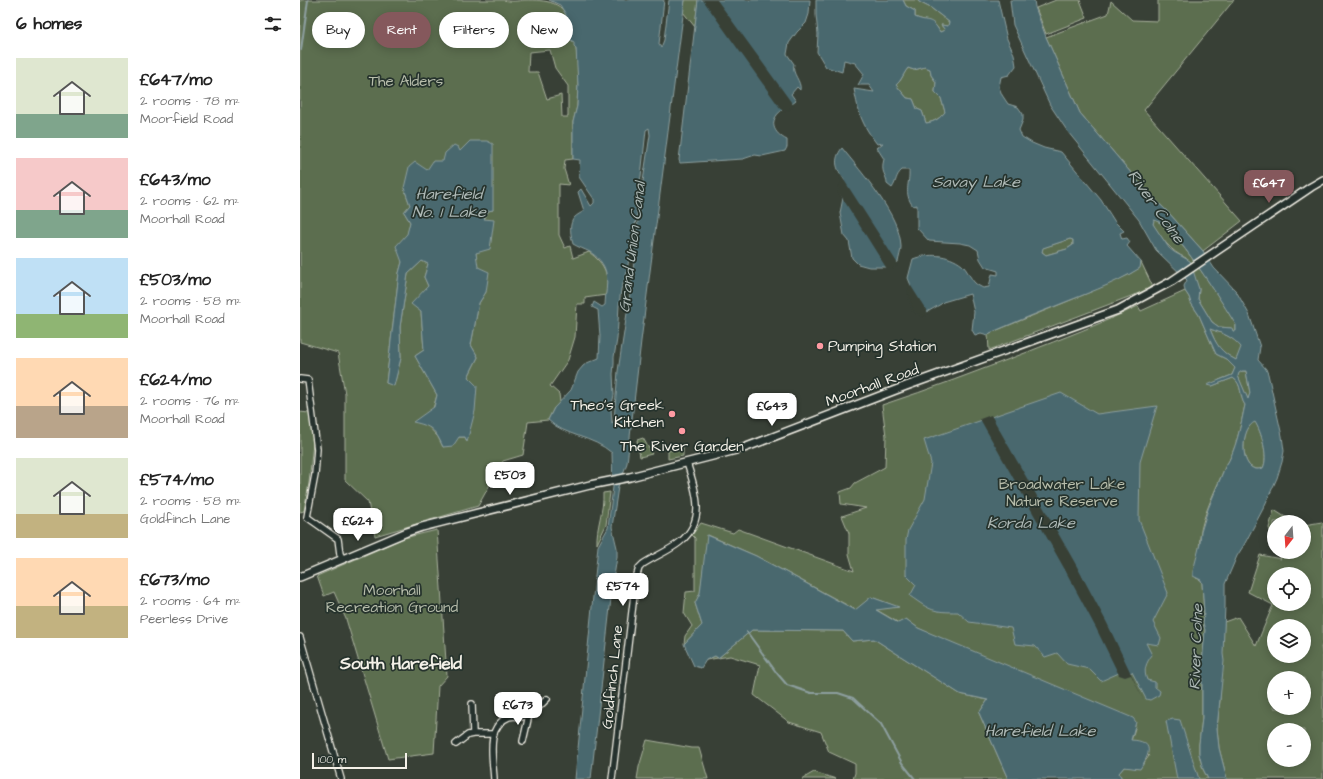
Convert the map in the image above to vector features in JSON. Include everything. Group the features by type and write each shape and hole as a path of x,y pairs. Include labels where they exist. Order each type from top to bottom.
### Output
{"street":[{"name":"Moorhall Road","path":"300,577 422,527 744,448 906,386 1118,310 1172,281 1225,244 1323,180"},
{"path":"300,379 308,380 317,449 315,475 307,517 338,539 340,554 343,559"},
{"name":"Goldfinch Lane","path":"612,779 636,578 639,568 643,564 680,542 692,528 698,510 698,501 687,463"},
{"path":"300,637 341,779"},
{"path":"494,779 493,734 497,726 508,717 529,715 547,699"},
{"path":"472,704 474,734"},
{"path":"523,742 529,715"},
{"path":"456,744 468,735 493,734"}],"green space":[{"name":"The Alders","path":"300,0 533,0 547,2 559,7 565,12 517,12 517,48 573,48 573,41 575,42 578,63 578,85 577,106 573,122 573,159 565,160 564,169 569,185 559,184 559,235 565,248 570,246 573,258 589,252 595,257 605,270 607,281 606,295 585,298 585,304 577,304 575,337 568,360 550,386 559,394 560,402 554,408 548,420 528,422 523,455 503,461 478,506 375,536 368,502 345,480 345,394 338,353 300,342","holes":["550,50 555,68 568,86 568,117 562,117 561,95 547,99 538,72 528,72 529,52","460,152 493,210 488,211 486,215 476,248 478,268 486,292 479,303 471,345 478,357 468,377 467,441 465,437 459,437 443,447 438,437 428,426 437,395 415,356 424,350 421,312 428,286 424,277 428,264 422,261 408,274 400,327 401,358 394,385 386,383 399,273 410,222 404,212 410,205 404,188 427,170"]},
{"path":"685,0 698,0 695,27 683,12"},
{"path":"903,0 918,0 949,22 948,26 941,25 945,30 940,32 932,23 915,17 915,11 906,6"},
{"path":"1056,0 1080,0 1087,18 1046,34 1036,8"},
{"path":"1158,0 1234,0 1144,110 1242,221 1203,251 1168,212 1149,194 1080,113 1046,37 1108,14 1111,1 1132,20 1158,21"},
{"path":"925,67 930,69 931,75 936,82 935,92 941,98 945,112 932,122 926,123 922,111 917,109 913,99 907,98 896,85 908,68 914,70"},
{"path":"1154,220 1163,225 1174,235 1198,266 1236,325 1236,331 1233,331 1231,328 1219,327 1212,322 1198,299 1199,289 1186,258 1167,244 1153,224"},
{"path":"1070,239 1073,240 1073,245 1067,249 1046,255 1042,252 1042,248"},
{"path":"1141,262 1152,285 1147,290 989,350 988,335 990,333 1128,275 1139,268"},
{"name":"Broadwater Lake Nature Reserve","path":"1185,291 1199,315 1216,354 1226,359 1235,368 1232,375 1219,380 1212,386 1233,378 1240,387 1245,405 1235,446 1207,511 1200,537 1196,578 1201,580 1202,583 1204,612 1203,623 1205,630 1202,665 1202,718 1199,754 1203,769 1208,779 1122,779 1119,773 1124,767 1140,768 1149,756 1131,741 1135,728 918,628 906,619 899,623 875,609 898,607 871,597 856,610 756,556 708,535 700,594 695,603 702,625 684,644 685,636 692,626 684,613 686,592 695,591 695,538 692,535 701,523 733,533 738,529 854,571 849,554 849,533 842,516 866,508 841,504 840,492 851,488 855,483 885,467 886,436 882,405 1025,353 1096,325 1138,306 1141,311"},
{"path":"1210,329 1231,338 1242,347 1236,360 1219,348"},
{"path":"1246,371 1250,393 1248,400 1238,376 1238,373"},
{"path":"300,412 309,413 313,442 309,483 304,511 300,512"},
{"path":"1255,421 1262,437 1265,451 1265,463 1263,468 1255,469 1249,465 1246,459 1244,441 1250,425"},
{"path":"643,438 652,454 640,457 637,440"},
{"path":"683,447 683,456 668,459 668,451"},
{"path":"610,492 606,525 597,544 603,493"},
{"path":"1274,510 1282,515 1273,515"},
{"path":"1322,522 1323,644 1321,647 1323,659 1323,779 1227,779 1219,748 1217,728 1224,622 1238,617 1256,646 1267,619 1267,663 1311,663 1311,619 1267,619 1271,611 1311,611 1311,567 1267,567 1267,602 1248,592 1260,555 1267,556 1267,559 1311,559 1311,524"},
{"name":"Moorhall Recreation Ground","path":"437,530 447,676 438,686 434,753 388,759 346,619 334,592 324,596 317,576 404,538"},
{"path":"752,630 843,631 852,641 874,639 960,694 988,700 979,713 1008,779 853,779 855,764 829,752 821,732 789,722 754,695 760,665 730,656 718,658"},
{"path":"715,656 718,658 706,660"},
{"path":"647,740 699,748 708,779 637,779"},
{"path":"814,772 836,779 802,779"}],"water":[{"name":"Grand Union Canal","path":"549,0 664,0 659,44 661,48 664,40 669,0 685,0 641,341 627,463 618,487 612,527 617,548 617,557 612,589 591,779 575,779 598,546 608,528 613,487 612,453 596,443 562,430 548,420 554,408 571,390 578,372 587,363 599,358 600,336 598,310 592,307 594,302 602,307 605,305 607,283 605,270 602,264 590,252 573,244 571,237 571,223 576,216 584,211 578,192 581,189 591,206 594,203 594,199 579,177 580,160 573,159 573,122 577,106 578,85 576,48 573,41 573,12 564,12 560,5","holes":["649,128 650,135 640,201 632,281 618,371 614,420 612,424 611,408 614,395 613,374 619,305 621,289 626,276 637,214 635,202 641,176 646,130"]},
{"path":"698,0 810,0 809,14 806,23 789,43 787,54 794,64 793,68 800,90 797,87 791,94 796,101 778,114 774,122 774,126 778,134 787,140 787,147 785,151 762,156 755,155 743,159 680,163 679,160"},
{"name":"Savay Lake","path":"816,0 903,0 906,6 915,11 915,17 932,22 940,32 945,30 941,25 948,26 949,22 918,0 998,0 1007,39 1014,54 1016,66 1009,75 1001,77 999,87 1008,104 1018,107 1023,114 1023,120 1019,130 1022,137 1044,148 1061,152 1101,200 1115,222 1124,231 1120,233 1122,239 1127,238 1130,242 1127,246 1141,262 1140,268 1108,285 988,335 981,333 975,335 972,330 974,312 970,294 943,302 922,315 911,294 908,278 913,259 931,255 956,261 962,265 975,283 983,288 989,287 992,274 998,275 998,271 985,267 980,259 978,250 970,245 929,241 917,228 917,205 913,206 908,197 909,170 902,170 900,172 892,188 887,184 883,171 884,159 877,148 883,143 877,144 867,130 859,112 854,89 874,92 869,85 858,85 864,74 855,63 844,60 842,72 826,67 817,52 818,34","holes":["925,67 930,69 931,75 936,82 935,92 941,98 945,112 932,122 926,123 922,111 917,109 913,99 907,98 896,85 908,68 914,70","1070,239 1073,240 1073,245 1067,249 1046,255 1042,252 1043,248"]},
{"name":"River Colne","path":"1010,0 1034,0 1035,7 1046,37 1080,113 1149,194 1168,212 1203,251 1214,268 1236,291 1249,314 1260,347 1258,360 1266,369 1268,374 1284,451 1277,478 1264,507 1237,556 1225,584 1224,661 1217,728 1219,748 1227,779 1208,779 1203,769 1199,754 1202,718 1202,665 1205,630 1203,623 1204,612 1202,583 1201,580 1193,576 1193,571 1200,544 1201,532 1208,509 1235,446 1245,405 1240,387 1233,378 1212,386 1207,385 1232,375 1235,368 1226,359 1216,354 1199,315 1185,291 1184,286 1187,280 1156,250 1139,220 1068,132 1050,105 1013,25","holes":["1154,220 1163,225 1174,235 1186,250 1236,325 1236,331 1233,331 1232,328 1219,327 1212,322 1198,299 1199,289 1190,261 1169,248 1153,224","1210,329 1227,336 1241,347 1236,360 1223,351 1212,335","1246,371 1250,393 1248,399 1238,376 1239,373","1255,422 1260,431 1265,451 1265,463 1263,468 1255,469 1249,465 1246,459 1244,442 1246,433 1250,426"]},
{"name":"Harefield No. 1 Lake","path":"470,141 487,141 493,144 493,210 488,211 484,219 494,220 490,249 476,253 478,267 489,272 486,292 479,303 471,345 478,357 468,377 477,386 475,411 467,442 465,437 459,437 453,446 443,447 432,429 413,422 434,407 437,395 415,356 424,350 421,312 411,304 428,286 424,277 428,264 422,261 408,274 400,327 401,358 394,386 386,383 399,273 402,262 396,246 407,234 410,222 404,212 410,205 404,188 409,167 415,162 427,170 433,161 443,161 445,153 454,145 458,147 460,151"},
{"path":"842,148 879,195 894,222 899,235 901,249 898,262 890,267 869,267 858,264 852,258 849,241 844,235 840,213 843,198 840,192 844,180 837,168 837,156"},
{"name":"Korda Lake","path":"1061,393 1097,414 1157,406 1140,462 1139,520 1168,593 1153,622 1161,638 1159,645 1146,643 1152,655 1146,667 1145,673 1147,680 1155,682 1155,687 1160,691 1159,695 1150,700 1146,699 1132,672 1125,675 1119,673 1101,681 1089,669 1067,664 1057,653 1045,657 1035,646 1015,644 1011,628 969,622 958,612 932,610 910,596 916,585 906,575 906,540 908,530 925,499 931,463 924,440"},
{"name":"Harefield Lake","path":"707,535 756,556 855,610 871,597 899,607 876,610 898,623 906,619 918,628 1133,718 1136,722 1131,740 1139,741 1147,746 1148,753 1146,758 1140,769 1124,767 1119,773 1122,779 1008,779 979,713 988,700 960,694 874,639 852,641 843,631 752,630 718,658 715,656 706,660 701,668 694,666 684,644 702,625 695,603 700,593"},
{"path":"1173,719 1180,720 1199,779 1177,779 1166,721"}],"pier":[{"path":"703,0 717,0 794,106 783,112"},
{"path":"835,166 898,264 891,269 887,269 838,191 842,180 835,169"},
{"path":"906,278 928,313 923,317 913,311"},
{"path":"991,415 1075,563 1107,623 1144,701 1131,675 1125,677 1119,675 1064,568 980,419"}],"waterway":[{"path":"301,50 308,0"},
{"path":"747,632 787,685 811,693 838,693 853,698 881,724 902,763 915,779"}],"place":[{"name":"Pumping Station","path":"820,346"},
{"name":"Theo's Greek Kitchen","path":"672,414"},
{"name":"The River Garden","path":"682,431"}],"district":[{"name":"South Harefield","path":"401,663"}]}
